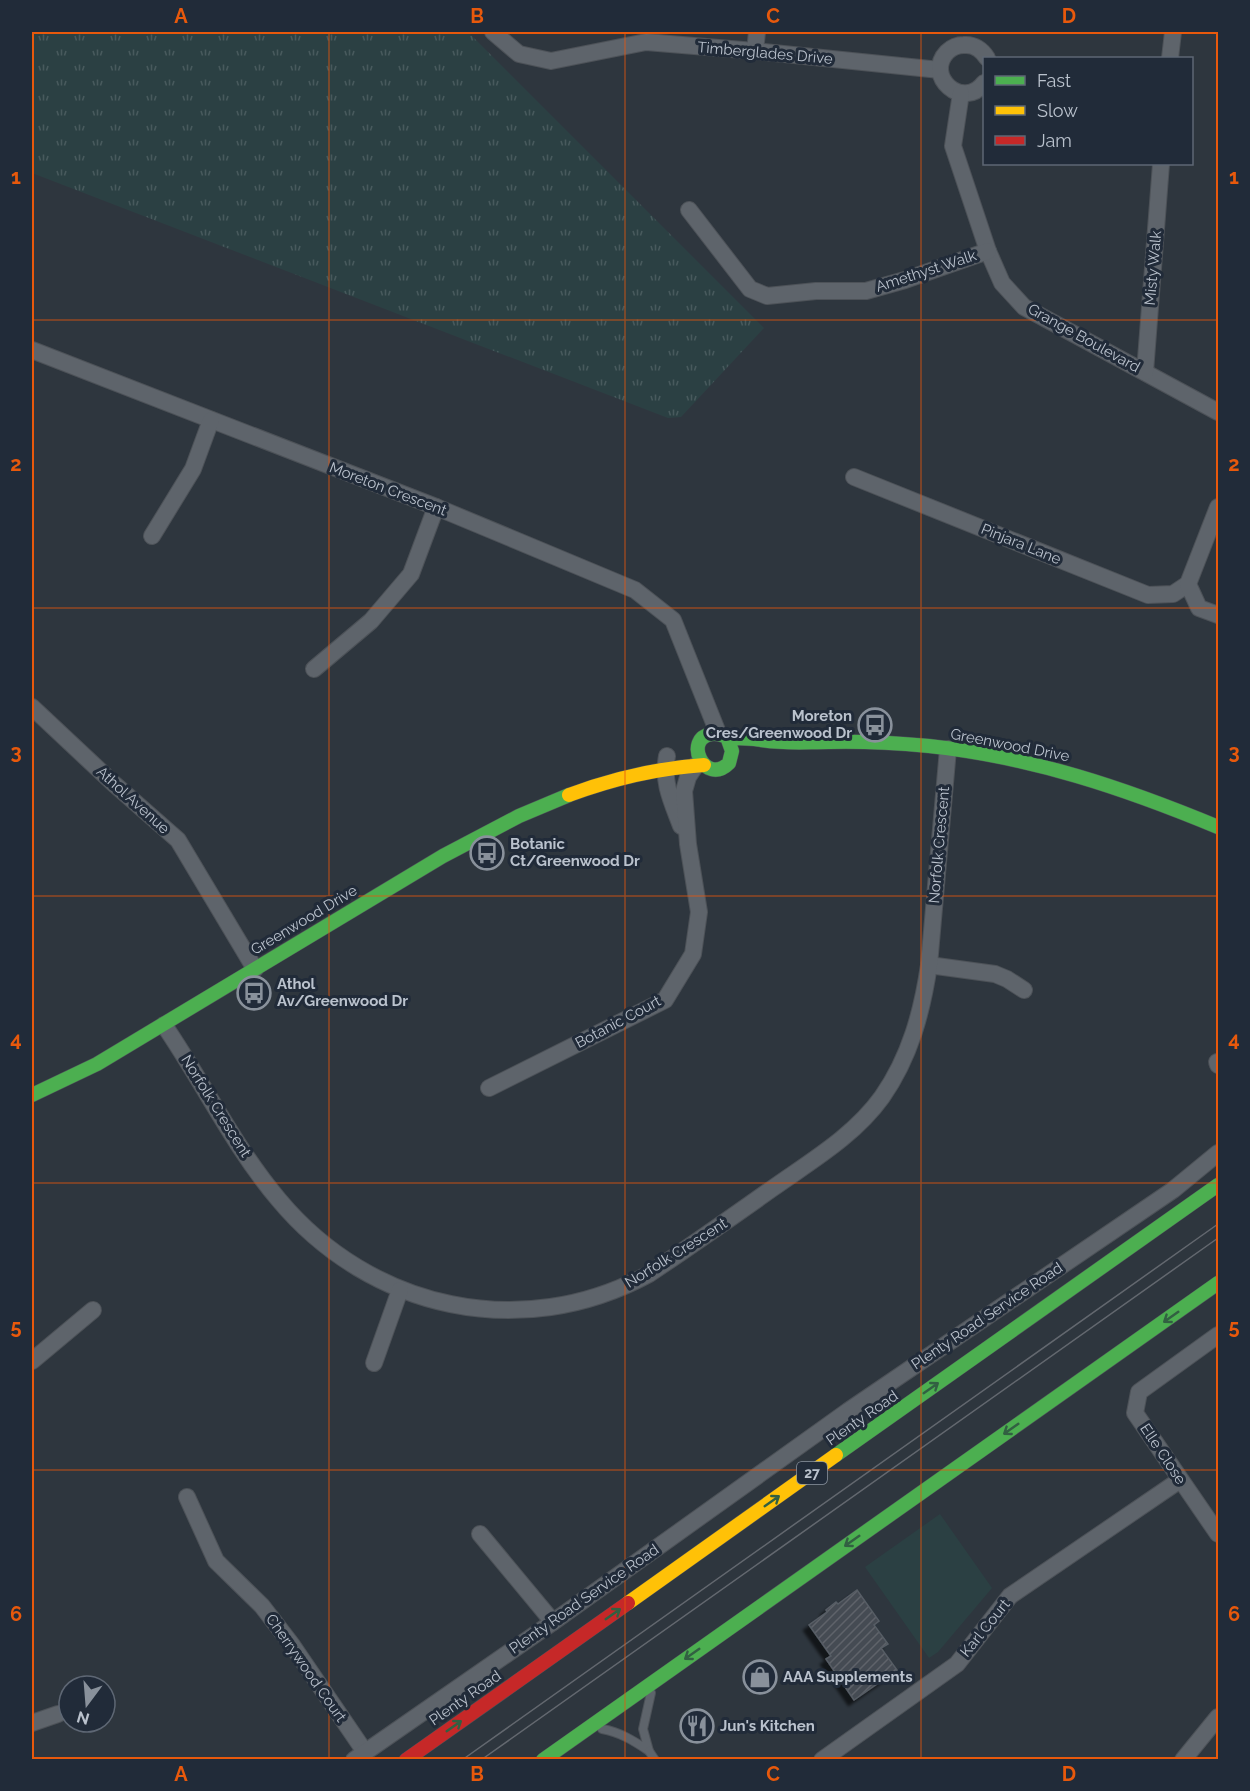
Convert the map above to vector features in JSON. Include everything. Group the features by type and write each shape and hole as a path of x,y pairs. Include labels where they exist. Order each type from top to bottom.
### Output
{"main road":[{"name":"Greenwood Drive","path":"723,735 786,743 883,743 997,756 1056,769 1139,795 1218,827"},
{"path":"683,752 706,736 723,735 733,747 732,758"},
{"name":"Greenwood Drive","path":"32,1095 97,1064 443,855 491,830 550,803 599,785 636,765 683,752 700,765 720,769 725,767 732,758 786,743"},
{"path":"683,752 698,756 700,765"},
{"name":"Plenty Road","path":"406,1760 1218,1185"},
{"path":"543,1760 1218,1283"}],"street":[{"name":"Timberglades Drive","path":"493,32 519,54 551,61 646,42 940,70"},
{"path":"755,51 757,32"},
{"path":"1170,57 1173,32"},
{"path":"983,84 973,92 961,93 953,90 946,85 942,77 941,61 945,53 969,38 986,57"},
{"name":"Grange Boulevard","path":"961,93 953,146 988,251 1002,283 1024,306 1218,412"},
{"name":"Misty Walk","path":"1144,372 1161,165"},
{"name":"Amethyst Walk","path":"688,210 750,289 767,296 816,291 866,291 988,251"},
{"name":"Moreton Crescent","path":"32,350 436,507 635,590 673,620 723,735"},
{"path":"152,536 193,468 211,420"},
{"name":"Pinjara Lane","path":"854,477 1148,595 1173,594 1188,584"},
{"path":"314,669 371,621 411,574 436,507"},
{"path":"1218,507 1188,584 1199,608 1218,615"},
{"name":"Moreton Crescent","path":"683,752 698,682"},
{"name":"Athol Avenue","path":"32,707 112,783 178,840 255,969"},
{"name":"Norfolk Crescent","path":"164,1025 260,1176 295,1219 347,1262 373,1278 400,1290 440,1303 472,1309 537,1309 597,1297 649,1274 821,1155 868,1115 882,1097 906,1053 920,1017 928,965 948,749"},
{"name":"Botanic Court","path":"683,752 667,789 688,844"},
{"name":"Botanic Court","path":"489,1088 664,1000 693,954 699,912 688,844 684,791 688,777 700,765"},
{"path":"928,965 995,974 1024,990"},
{"name":"Plenty Road Service Road","path":"359,1756 553,1622 848,1411 1173,1190 1218,1153"},
{"path":"374,1363 400,1290"},
{"path":"32,1361 93,1310"},
{"name":"Elle Close","path":"1218,1335 1139,1392 1135,1413 1218,1533"},
{"name":"Karl Court","path":"822,1760 957,1664 1010,1596 1180,1480"},
{"name":"Cherrywood Court","path":"187,1497 216,1561 262,1606 292,1645 359,1756"},
{"path":"696,1520 715,1541"},
{"path":"480,1534 553,1622"},
{"path":"32,1723 57,1714"},
{"path":"1183,1760 1218,1717"}],"lane":[{"path":"655,1681 643,1729 649,1751 655,1760"},
{"path":"590,1726 629,1738 649,1751"}],"green space":[{"path":"32,32 468,32 764,328 681,417 668,418 32,173"},
{"path":"940,1514 992,1588 938,1652 929,1658 865,1567"}],"building":[{"path":"857,1590 879,1621 874,1625 888,1644 881,1648 897,1670 854,1700 826,1659 831,1656 809,1625 836,1602 838,1604"}],"tram line":[{"path":"462,1760 1218,1224"},
{"path":"481,1760 1218,1238"}],"traffic: fast":[{"path":"727,737 732,751 729,763 720,769 712,769 705,765 700,759 699,744 703,737 712,734 778,742 867,742 929,746 1004,758 1077,776 1148,799 1218,827"},
{"path":"32,1095 97,1064 443,856 519,816 569,795"},
{"path":"836,1455 1218,1185"},
{"path":"543,1760 1218,1283"}],"traffic: slow":[{"path":"569,795 635,775 704,765"},
{"path":"628,1603 836,1455"}],"traffic: jam":[{"path":"406,1760 628,1603"}],"place":[{"name":"Moreton Cres/Greenwood Dr","path":"875,725"},
{"name":"Botanic Ct/Greenwood Dr","path":"487,853"},
{"name":"Athol Av/Greenwood Dr","path":"254,993"},
{"name":"AAA Supplements","path":"760,1677"},
{"name":"Jun's Kitchen","path":"697,1726"}]}
